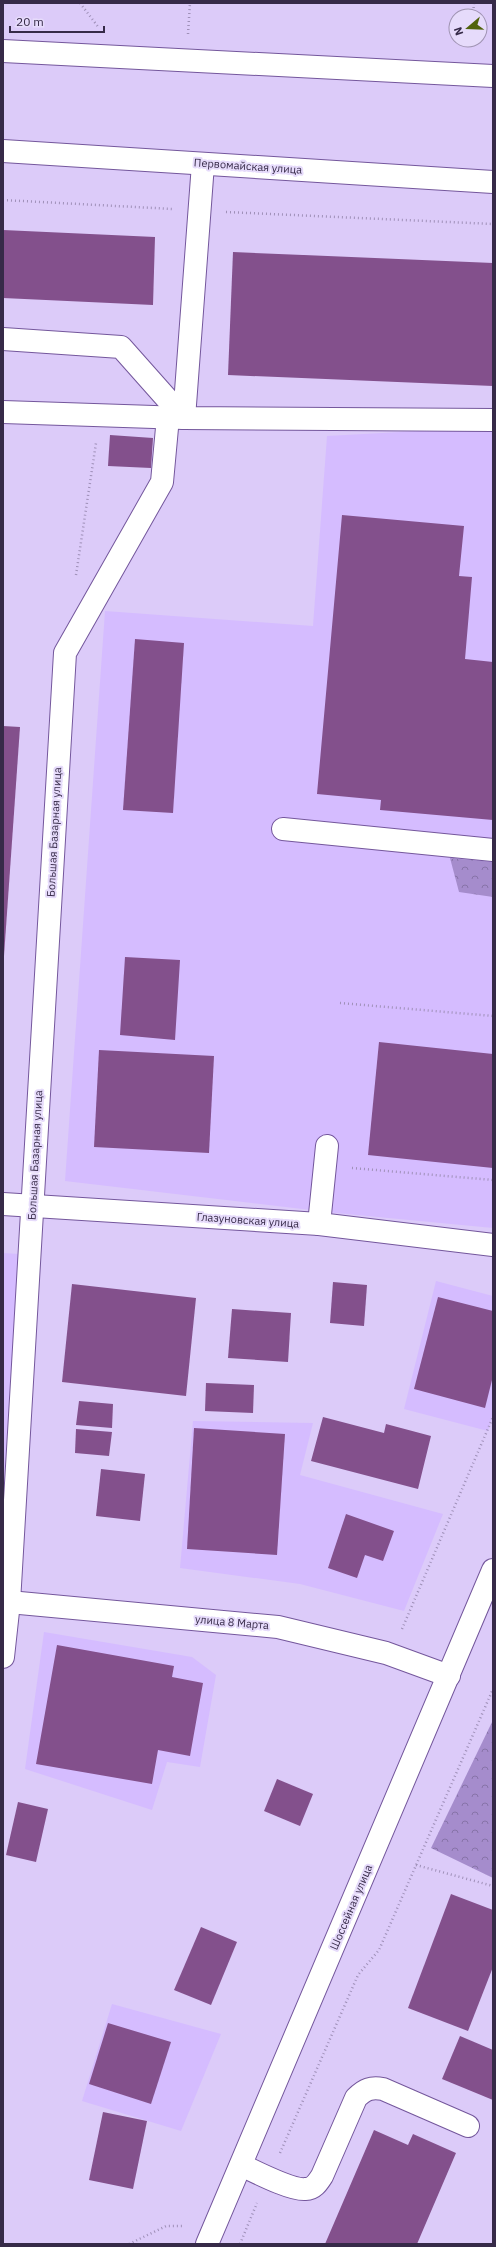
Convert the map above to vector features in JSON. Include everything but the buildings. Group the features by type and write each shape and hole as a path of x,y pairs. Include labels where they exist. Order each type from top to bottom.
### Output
{"street":[{"path":"3,51 493,76"},
{"name":"Первомайская улица","path":"3,151 493,182"},
{"path":"176,417 200,211 203,164"},
{"path":"3,340 121,347 176,417"},
{"path":"3,412 176,417 493,420"},
{"name":"Большая Базарная улица","path":"3,1657 9,1602 64,653 162,482 176,417"},
{"path":"283,829 493,850"},
{"path":"319,1224 326,1156"},
{"name":"Глазуновская улица","path":"3,1204 319,1224 493,1245"},
{"name":"Шоссейная улица","path":"207,2244 493,1570"},
{"name":"улица 8 Марта","path":"9,1602 278,1626 386,1653 449,1676"},
{"path":"240,2165 295,2188 306,2190 315,2186 322,2176 356,2098 363,2091 373,2087 383,2089 468,2126"}],"path":[{"path":"3,200 200,211 493,224"},
{"path":"76,576 100,415"},
{"path":"340,1002 493,1016"},
{"path":"326,1156 493,1180"},
{"path":"401,1630 493,1417"},
{"path":"240,2244 358,1975 379,1950 493,1689"},
{"path":"416,1865 493,1886"}],"shaded area":[{"path":"493,427 493,1228 336,1213 65,1181 105,611 313,626 327,436"},
{"path":"3,1253 19,1254 3,1495"},
{"path":"436,1281 493,1296 493,1414 488,1431 404,1409"},
{"path":"193,1421 313,1423 300,1475 443,1514 404,1611 300,1584 180,1568"},
{"path":"44,1632 192,1657 216,1675 200,1767 167,1762 152,1810 25,1769"},
{"path":"112,2004 221,2034 181,2131 82,2101"}],"green space":[{"path":"450,858 493,862 493,897 459,892"},
{"path":"493,1720 493,1878 431,1848"}]}
